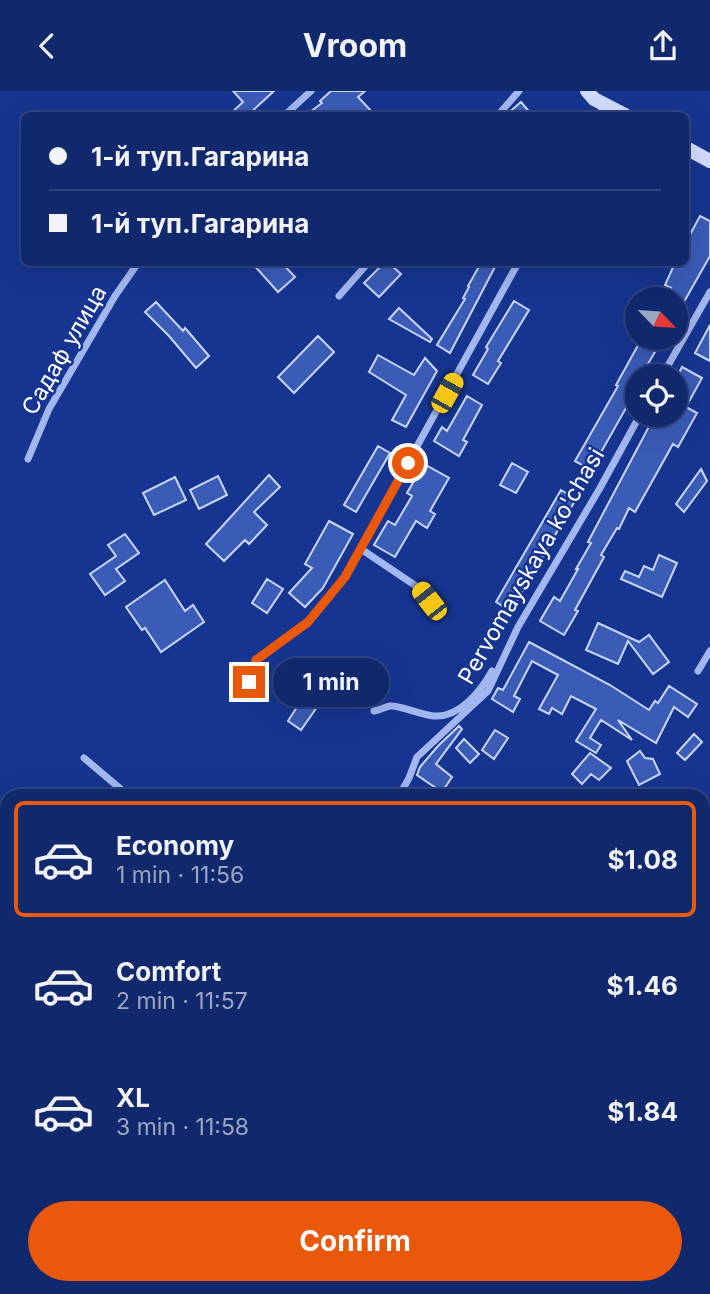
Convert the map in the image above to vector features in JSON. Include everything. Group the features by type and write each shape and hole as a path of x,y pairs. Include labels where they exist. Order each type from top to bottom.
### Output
{"main road":[{"path":"587,91 602,110"},
{"path":"689,150 710,161"}],"street":[{"path":"288,112 311,91"},
{"path":"501,112 519,91"},
{"name":"Садаф улица","path":"28,459 49,409 136,266"},
{"path":"339,296 365,266"},
{"path":"249,682 256,660 308,622 345,577 516,266"},
{"path":"669,364 710,292"},
{"name":"Pervomayskaya ko'chasi","path":"403,789 417,757 488,691 518,627 633,427"},
{"path":"361,549 419,588 439,614"},
{"path":"374,711 393,706 437,717 460,709 483,688 518,627"},
{"path":"698,671 710,651"},
{"path":"84,758 122,789"}],"building":[{"path":"233,91 274,91 251,112 232,112 243,102"},
{"path":"331,91 365,91 358,97 372,112 310,112 322,103 320,101"},
{"path":"521,102 529,112 509,112"},
{"path":"700,216 710,221 710,256 688,295 688,287 665,285 674,266 689,266 689,236"},
{"path":"255,266 285,266 295,277 278,292"},
{"path":"381,266 392,266 401,274 379,297 364,283"},
{"path":"479,266 495,266 450,353 437,345 465,299 463,298"},
{"path":"514,301 529,310 498,361 501,363 488,384 473,375 488,349 486,347"},
{"path":"156,302 183,331 185,328 209,356 196,368 145,312"},
{"path":"399,308 432,339 430,342 389,319"},
{"path":"710,325 710,361 695,353"},
{"path":"318,336 334,352 294,393 278,377"},
{"path":"635,350 656,350 648,364 628,364"},
{"path":"378,355 414,375 425,358 437,371 406,427 392,420 406,395 369,372"},
{"path":"625,369 625,410 591,470 575,461 618,386 616,385"},
{"path":"688,370 702,378 688,403"},
{"path":"467,396 482,405 463,440 467,442 459,456 434,441 442,427 447,431"},
{"path":"688,408 697,413 678,447 673,444 635,512 629,508 619,529 617,528 601,555 604,557 564,635 540,621 554,597 560,601 591,543 588,542 649,427 688,427"},
{"path":"378,446 390,453 356,512 344,505"},
{"path":"512,463 528,472 516,493 500,485"},
{"path":"424,464 449,478 430,511 435,514 427,528 416,521 395,557 374,545 388,521 395,525 412,496 407,493"},
{"path":"701,469 707,481 684,512 676,504"},
{"path":"269,475 280,487 254,512 267,525 249,544 245,540 224,561 206,544"},
{"path":"218,476 227,495 199,509 190,490"},
{"path":"175,477 186,500 154,515 143,493"},
{"path":"561,490 576,499 511,611 496,602"},
{"path":"329,521 353,534 323,588 305,607 289,593 312,568 305,564"},
{"path":"125,534 139,553 116,569 125,581 105,595 90,574 116,556 108,545"},
{"path":"659,555 677,563 662,597 621,579 625,571 639,577 644,566 653,570"},
{"path":"267,579 283,589 267,613 252,603"},
{"path":"165,580 185,611 193,605 204,622 161,652 145,628 142,630 126,607"},
{"path":"598,623 639,642 649,635 669,662 653,674 628,641 618,664 586,650"},
{"path":"529,642 610,685 649,710 655,701 658,703 669,686 697,704 688,717 674,707 656,743 618,720 632,740 601,720 590,738 601,745 596,753 576,741 596,709 571,696 562,714 552,708 549,714 539,709 558,675 532,661 514,696 520,699 513,712 492,699 498,688 503,690"},
{"path":"303,698 317,707 301,730 288,721"},
{"path":"459,726 462,729 436,764 452,777 444,789 438,789 417,775 420,767"},
{"path":"495,730 508,738 494,759 482,750"},
{"path":"694,734 702,742 685,760 677,753"},
{"path":"464,739 479,754 470,763 456,748"},
{"path":"640,751 645,758 653,759 660,774 639,785 627,761"},
{"path":"590,753 611,768 599,780 591,774 582,784 572,774"}],"route":[{"path":"249,682 256,660 308,622 345,577 408,463"}]}
